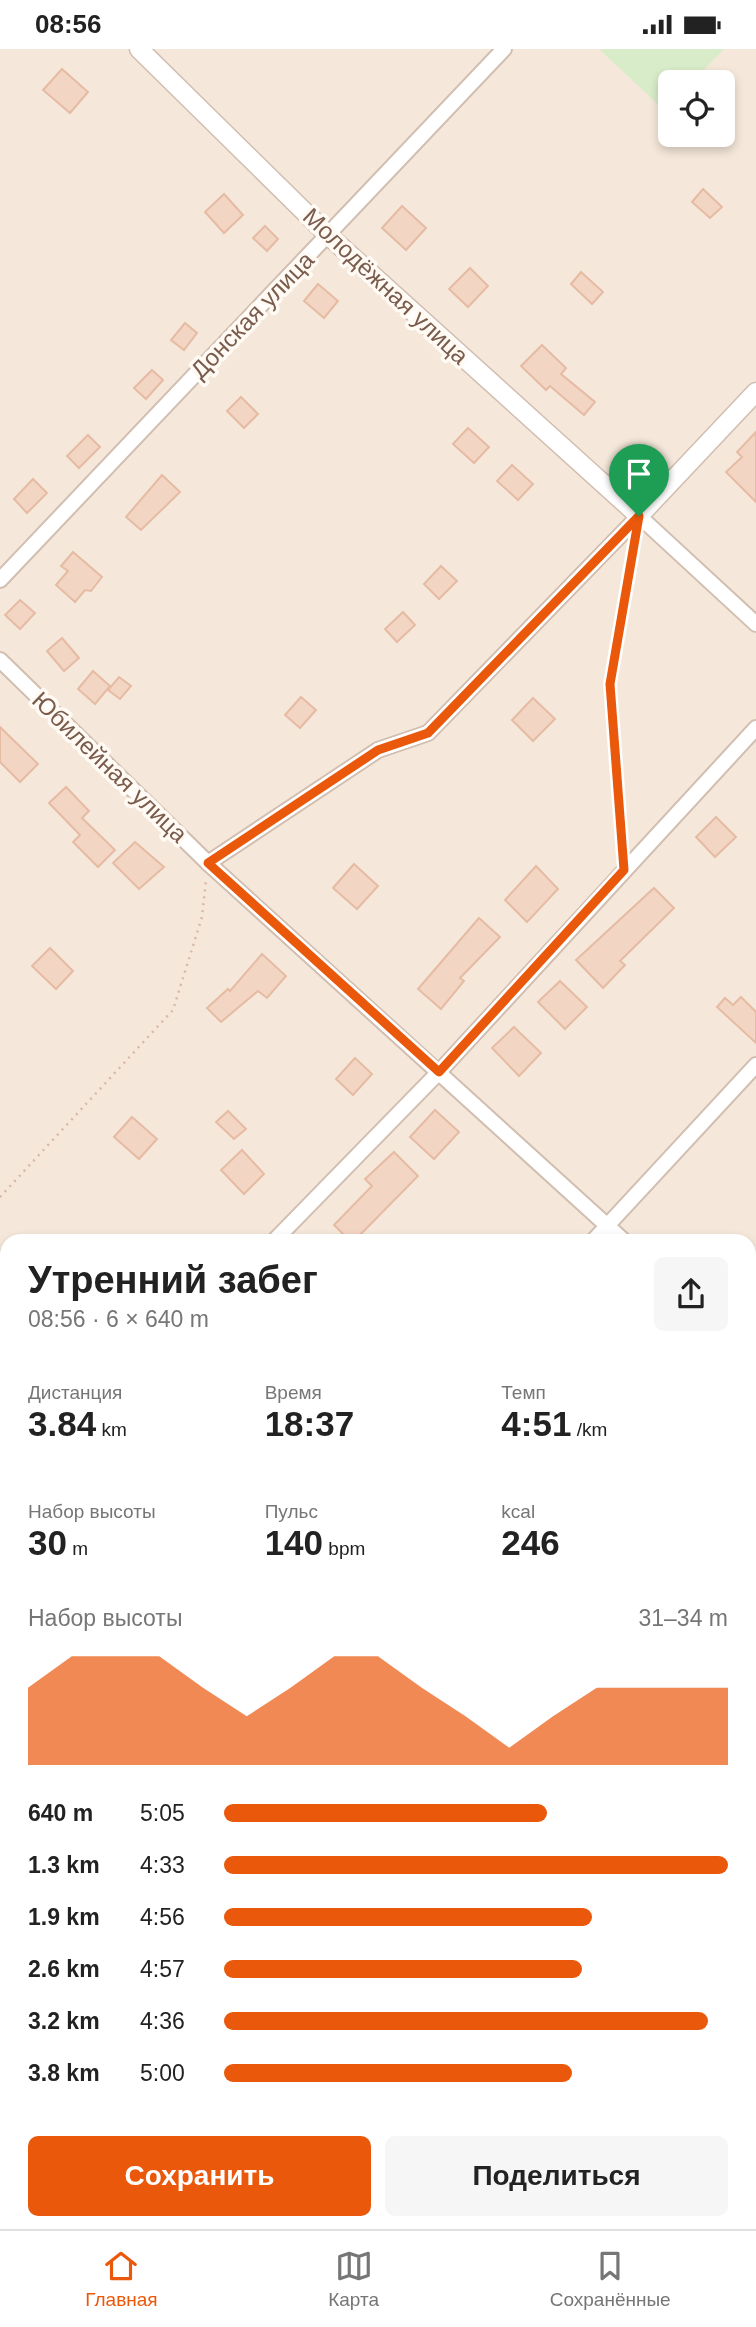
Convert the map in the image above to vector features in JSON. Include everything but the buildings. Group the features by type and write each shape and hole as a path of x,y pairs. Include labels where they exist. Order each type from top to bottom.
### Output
{"street":[{"name":"Молодёжная улица","path":"139,49 328,235 639,516"},
{"name":"Донская улица","path":"0,580 504,49"},
{"path":"208,863 378,750 428,733 756,392"},
{"path":"639,516 756,624"},
{"name":"Юбилейная улица","path":"0,660 208,863 617,1234"},
{"path":"281,1234 439,1072 756,728"},
{"path":"599,1234 756,1065"}],"path":[{"path":"624,870 610,684 639,516"},
{"path":"0,1197 173,1010 202,917 208,863"}],"shaded area":[{"path":"0,49 756,49 756,1234 0,1234"}],"green space":[{"path":"599,49 724,49 704,70 658,70 658,104"}],"route":[{"path":"639,516 610,684 624,870 439,1072 208,863 378,750 428,733 639,516"}]}
